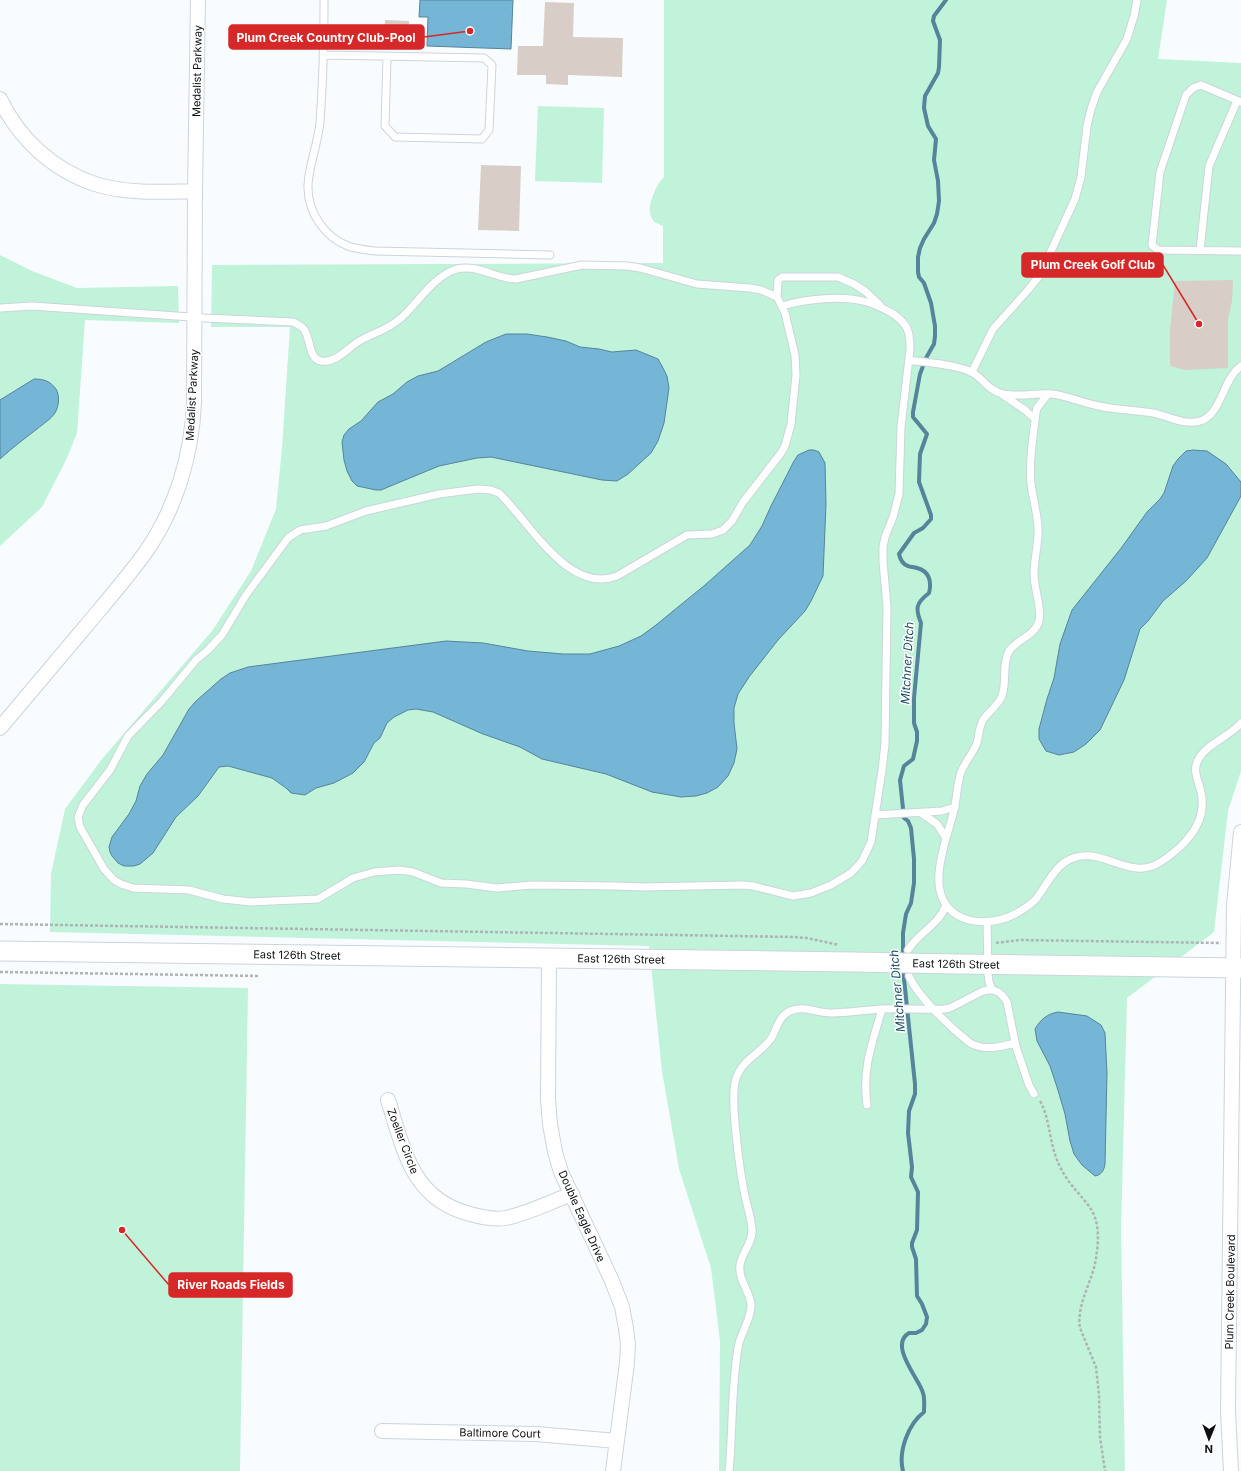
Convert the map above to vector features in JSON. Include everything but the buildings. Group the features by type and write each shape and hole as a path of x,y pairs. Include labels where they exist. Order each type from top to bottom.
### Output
{"street":[{"name":"Medalist Parkway","path":"0,728 145,553 164,522 177,490 190,446 194,416 198,0"},
{"path":"0,99 13,123 30,143 45,157 69,172 96,184 107,186 142,191 195,191"},
{"name":"Plum Creek Boulevard","path":"1231,1471 1228,1411 1236,1301 1237,968 1234,943 1234,906 1241,832"},
{"name":"East 126th Street","path":"0,950 1237,968"},
{"name":"Double Eagle Drive","path":"550,958 548,1099 555,1152 561,1172 622,1306 626,1328 628,1345 627,1363 613,1471"},
{"name":"Zoeller Circle","path":"388,1100 408,1162 415,1175 430,1193 444,1203 462,1212 481,1217 504,1218 525,1212 572,1194"},
{"name":"Baltimore Court","path":"382,1431 536,1434 617,1441"}],"lane":[{"path":"324,0 320,124 309,178 311,206 323,227 332,236 348,246 375,251 550,255"},
{"path":"972,372 993,329 1040,275 1072,205 1079,188 1087,126 1091,109 1097,92 1127,39 1137,0"},
{"path":"323,55 484,58 492,65 489,130 482,139 395,137 385,126 387,57"},
{"path":"1200,250 1209,166 1239,102 1201,85 1193,88 1186,95 1160,172 1152,245 1158,250 1200,250 1241,250"},
{"path":"0,308 32,306 293,322 303,328 309,340 312,354 315,358 322,361 332,360 338,357 360,341 394,324 444,275 456,269 465,268 485,271 509,279 516,279 582,265 628,266 696,284 750,288 770,292 777,297 782,306 796,364 795,393 788,436 785,446 776,462 743,502 732,521 723,530 712,534 687,535 617,576 600,580 588,578 560,560 543,544 495,491 478,488 439,494 366,510 326,526 300,530 294,533 282,545 237,608 222,635 196,660 162,701 128,736 110,770 82,805 78,817 78,822 82,833 104,869 121,884 140,888 189,890 230,900 266,902 318,899 353,878 374,872 399,870 412,872 441,883 466,884 497,888 532,885 644,887 753,886 788,895 800,895 831,885 857,867 865,856 871,842 882,770 885,736 887,606 882,562 883,546 885,536 894,517 899,494 901,427 910,343 908,330 896,316 883,308 867,302 855,299 826,299 782,306"},
{"path":"777,297 778,280 782,277 838,277 865,291 883,308"},
{"path":"908,360 937,364 972,372 986,386 1025,410 1035,419"},
{"path":"1001,394 1048,394 1063,396 1097,406 1155,413 1183,422 1198,422 1213,411 1229,380 1241,366"},
{"path":"1048,394 1037,408 1031,475 1038,524 1034,574 1040,612 1039,620 1037,626 1032,632 1018,642 1009,652 1005,666 1001,699 983,720 976,745 960,774 955,807 940,858 939,879 942,897 946,905 950,910 963,918 987,921 998,920 1009,917 1024,909 1036,898 1055,871 1071,859 1086,856 1101,857 1132,868 1152,867 1166,860 1193,832 1200,817 1202,803 1196,772 1198,760 1206,751 1226,737 1241,723"},
{"path":"876,815 942,811 955,807"},
{"path":"921,812 937,824 946,838"},
{"path":"908,950 916,940 938,919 943,913 946,905"},
{"path":"987,921 987,964 989,982 992,990"},
{"path":"908,976 917,990 935,1010 966,1040 975,1046 987,1048 1015,1043"},
{"path":"729,1471 732,1402 737,1352 740,1340 749,1319 751,1305 740,1270 741,1259 750,1241 752,1230 736,1139 734,1093 735,1081 741,1068 750,1057 768,1042 778,1022 788,1012 802,1008 830,1013 882,1009 935,1010 950,1008 983,991 992,990 1000,992 1007,1002 1015,1043 1029,1085 1034,1094"},
{"path":"867,1105 865,1084 867,1061 882,1009"}],"path":[{"path":"0,924 788,937 807,938 840,945"},
{"path":"987,945 1019,940 1234,943"},
{"path":"0,972 260,976"},
{"path":"1034,1094 1044,1109 1051,1140 1060,1166 1068,1180 1092,1211 1096,1221 1098,1232 1096,1258 1090,1283 1082,1306 1079,1322 1096,1367 1099,1395 1100,1437 1105,1471"}],"green space":[{"path":"664,0 1167,0 1158,59 1241,63 1241,771 1228,811 1214,932 1127,998 1121,1230 1125,1471 719,1471 720,1341 711,1268 679,1169 662,1071 649,946 50,932 51,874 65,809 102,759 212,631 251,571 276,509 282,448 290,327 211,327 212,265 663,263 663,226 654,222 650,215 650,204 661,180 664,177"},
{"path":"538,106 604,108 602,183 535,181"},
{"path":"0,255 32,271 77,288 178,286 179,323 85,320 77,433 67,458 42,507 0,546"},
{"path":"0,984 248,988 240,1471 0,1471"}],"water":[{"path":"420,0 513,0 511,49 427,46 428,17 419,17"},
{"path":"506,334 527,334 547,337 566,341 580,347 612,352 636,350 658,359 667,376 669,388 664,423 658,441 651,453 628,474 617,481 602,480 491,457 477,458 439,466 381,490 357,486 352,481 344,460 342,442 344,435 349,429 361,421 378,402 393,394 407,382 418,376 438,371 486,342"},
{"path":"34,379 46,381 56,389 58,404 56,410 49,419 0,459 0,400"},
{"path":"809,450 819,452 825,463 826,504 823,576 805,611 778,640 749,677 738,694 734,708 737,749 734,763 728,776 718,787 707,793 696,796 681,797 652,792 606,774 542,759 520,747 483,734 433,712 416,709 408,710 394,717 387,723 380,738 374,743 364,762 353,773 334,783 316,788 305,795 291,793 272,778 228,766 219,767 198,796 176,817 153,853 140,864 134,866 124,866 118,863 112,856 109,847 112,837 129,814 136,801 140,786 147,774 163,755 189,709 221,679 230,673 248,667 446,641 483,643 528,651 563,654 590,654 619,646 641,636 656,625 705,585 750,545 762,526 794,461 798,455"},
{"path":"1186,451 1207,451 1226,464 1241,482 1241,496 1207,558 1186,581 1163,601 1140,629 1124,680 1100,730 1086,744 1074,752 1059,755 1046,751 1039,739 1039,729 1054,678 1060,644 1072,610 1122,547 1147,512 1160,499 1164,493 1173,466 1178,459"},
{"path":"1058,1012 1087,1016 1101,1025 1105,1033 1107,1073 1105,1164 1102,1172 1095,1176 1082,1165 1074,1154 1057,1087 1050,1066 1037,1041 1035,1029 1037,1025 1047,1016"}],"waterway":[{"name":"Mitchner Ditch","path":"903,958 903,933 906,914 911,903 914,883 914,859 911,828 908,821 904,818 900,780 904,766 913,759 917,741 917,732 914,723 914,698 921,623 917,610 921,600 929,593 930,581 927,574 921,569 904,564 899,554 914,533 923,528 931,519 931,515 919,482 920,454 927,434 913,417 913,412 920,374 926,358 934,344 935,336 935,326 931,303 924,283 919,277 918,257 924,239 934,223 939,201 938,181 934,160 936,139 928,126 924,108 925,96 938,73 939,67 940,40 933,21 934,16 946,0"},
{"name":"Mitchner Ditch","path":"903,969 915,1084 915,1094 909,1111 908,1133 912,1167 911,1177 918,1192 917,1230 912,1247 916,1259 917,1296 927,1317 926,1324 922,1330 916,1333 909,1333 903,1338 903,1354 921,1387 924,1397 924,1412 913,1424 903,1447 903,1471"}],"place":[{"name":"Plum Creek Country Club-Pool","path":"470,31"},
{"name":"Plum Creek Golf Club","path":"1199,324"},
{"name":"River Roads Fields","path":"122,1230"}]}
